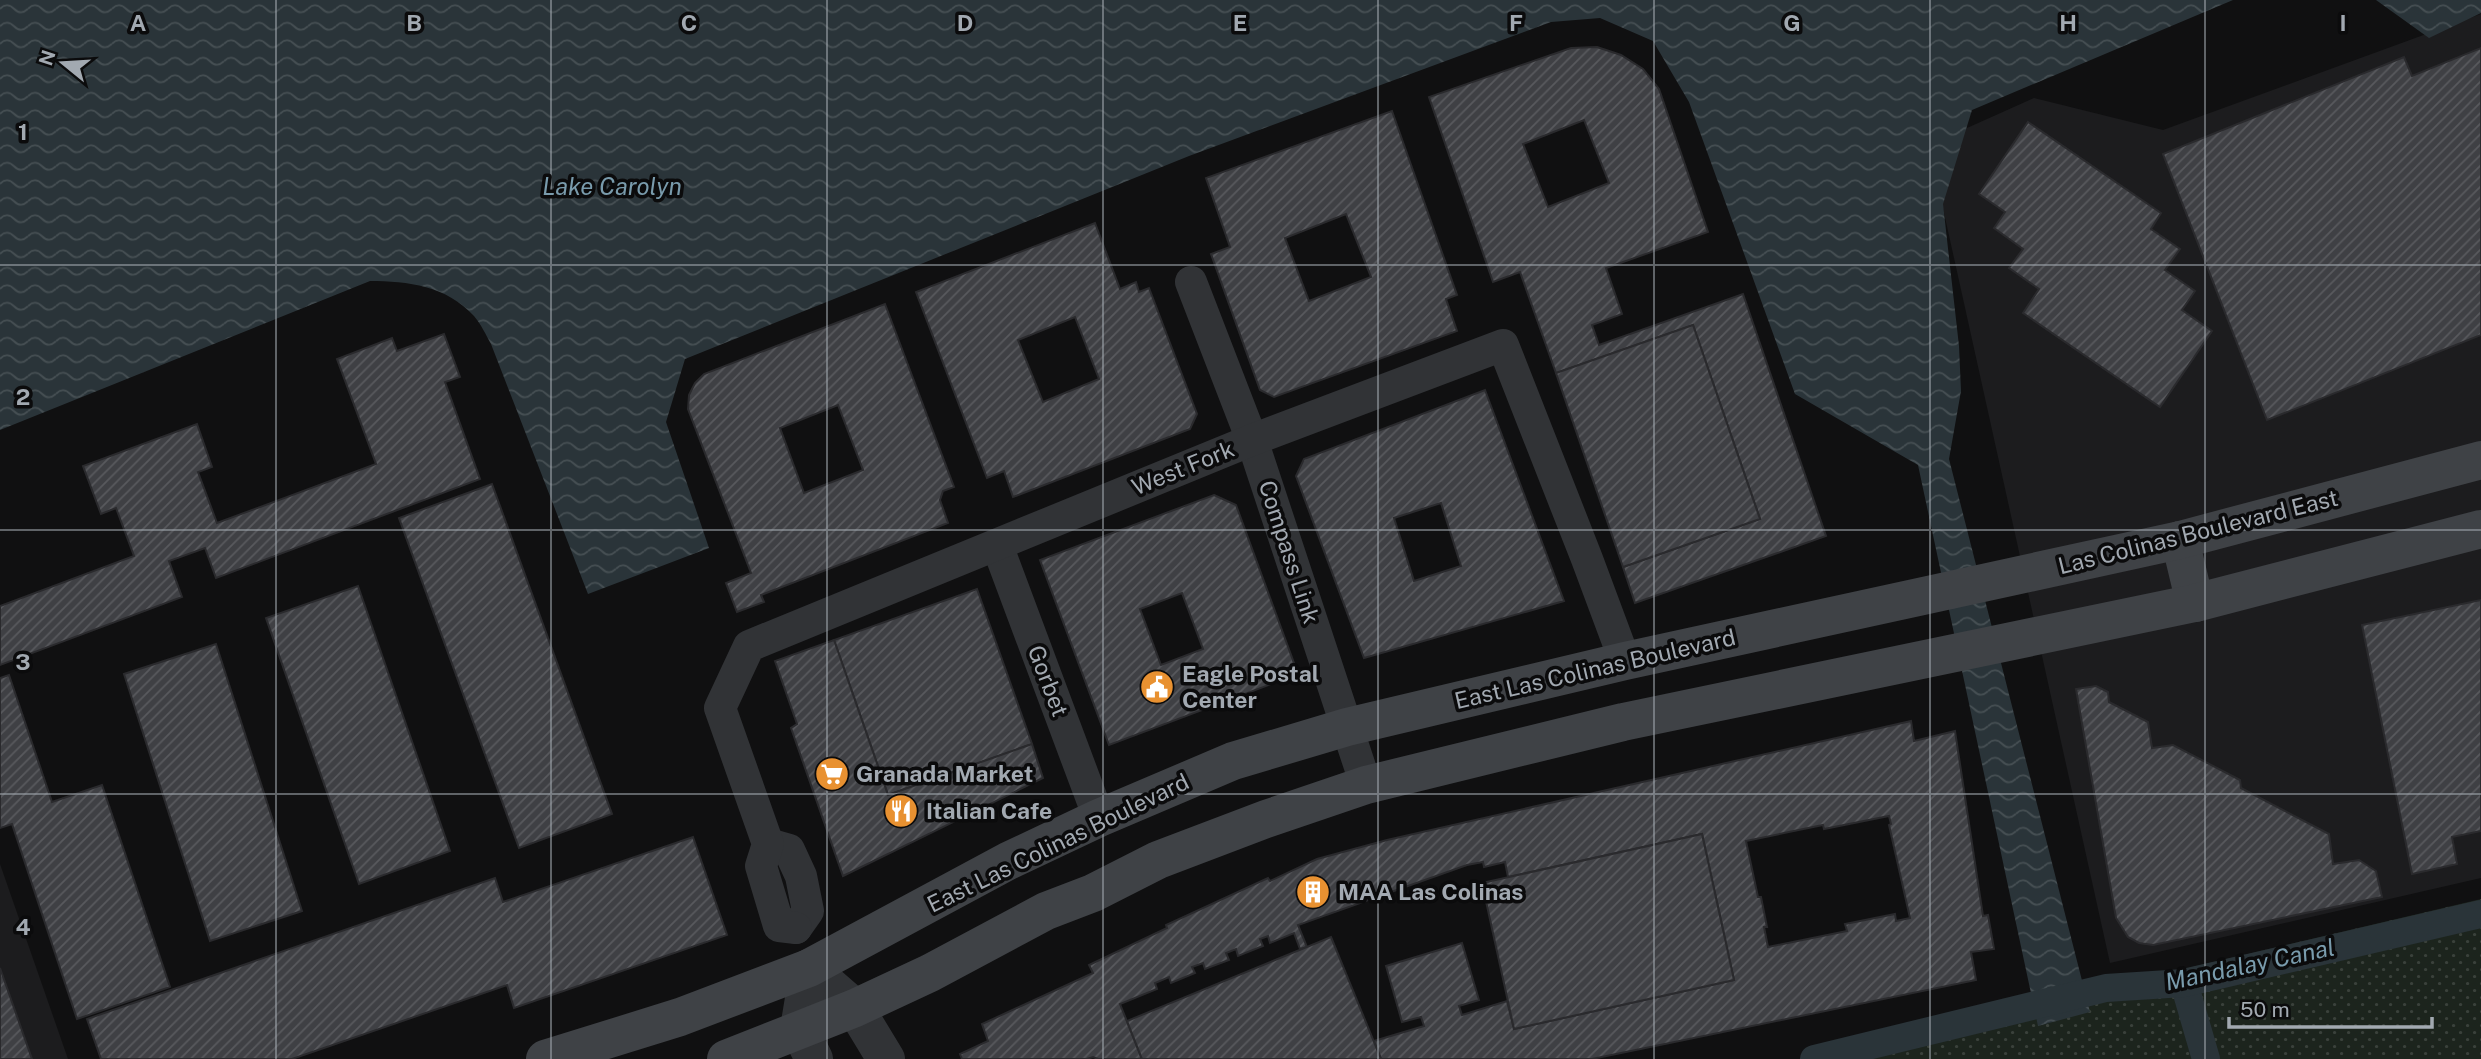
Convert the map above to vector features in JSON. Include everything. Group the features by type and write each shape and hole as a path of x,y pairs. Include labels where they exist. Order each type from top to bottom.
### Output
{"main road":[{"name":"Las Colinas Boulevard East","path":"1914,598 2180,540 2481,460"},
{"path":"726,1059 806,1044 855,1008 930,973 1046,911 1093,893 1158,860 1266,819 1366,786 1623,722 2195,603 2481,529"},
{"path":"2180,540 2195,603"},
{"name":"East Las Colinas Boulevard","path":"545,1059 680,1017 809,968 1008,861 1099,818 1233,761 1348,727 1625,661 1914,598"}],"street":[{"name":"Compass Link","path":"1191,282 1252,440 1366,786"},
{"name":"West Fork","path":"809,968 796,928 808,911 801,876 789,850 768,844 720,708 749,646 1252,440 1503,345 1625,661"},
{"name":"Gorbet","path":"997,544 1099,818"},
{"path":"809,968 855,1008 886,1059"},
{"path":"806,1044 809,968"}],"shaded area":[{"path":"2481,14 2481,878 2110,963 1929,145 2034,98 2163,130"},
{"path":"0,864 68,1059 0,1059"},
{"path":"2481,899 2481,1059 1804,1059"}],"water":[{"name":"Lake Carolyn","path":"0,0 2233,0 1972,110 1943,204 1959,346 1961,391 1949,459 2090,1012 2038,1026 1918,465 1795,394 1689,102 1653,41 1600,18 1551,22 1189,156 685,359 666,422 709,548 588,594 491,344 477,319 463,306 426,287 370,281 0,430"},
{"path":"2376,0 2481,0 2481,13 2429,38"}],"building":[{"path":"1597,47 1621,55 1643,69 1659,89 1708,232 1606,268 1622,314 1592,325 1599,345 1743,294 1826,536 1635,603 1623,567 1760,519 1693,325 1556,373 1520,272 1493,282 1429,97 1571,48","holes":["1584,120 1609,183 1548,207 1523,144"]},
{"path":"2481,48 2481,335 2267,420 2163,154 2404,57 2412,76"},
{"path":"1392,111 1457,295 1446,299 1457,331 1274,397 1260,390 1211,254 1230,247 1206,178","holes":["1346,214 1371,277 1309,301 1285,238"]},
{"path":"2028,122 2161,213 2151,229 2180,249 2165,270 2195,291 2182,310 2212,331 2160,407 2023,313 2039,289 2009,268 2023,249 1994,228 2005,212 1979,194"},
{"path":"1095,223 1120,289 1136,282 1139,292 1149,288 1197,414 1190,429 1013,497 1004,471 987,478 916,292","holes":["1075,317 1099,379 1043,402 1018,340"]},
{"path":"885,304 954,487 943,491 940,500 948,523 761,595 764,602 737,612 726,583 751,573 688,409 689,395 704,374","holes":["838,405 863,470 804,493 780,428"]},
{"path":"1693,325 1760,519 1623,567 1556,373"},
{"path":"444,334 460,377 445,382 480,479 216,578 205,548 169,561 182,597 0,665 0,606 134,556 116,508 101,514 83,466 197,424 212,467 198,472 217,523 376,464 337,359 392,338 397,351"},
{"path":"1485,390 1564,601 1364,658 1296,476 1304,459","holes":["1441,503 1461,566 1414,581 1394,518"]},
{"path":"492,484 612,814 519,848 399,518"},
{"path":"1214,495 1236,505 1298,674 1109,745 1040,560","holes":["1182,593 1203,649 1161,665 1140,609"]},
{"path":"358,586 450,851 359,884 266,618"},
{"path":"977,589 1032,744 888,795 834,640"},
{"path":"2481,600 2481,831 2452,837 2457,864 2412,874 2362,625"},
{"path":"834,640 888,795 1032,744 1043,778 843,876 791,728 797,724 775,661"},
{"path":"216,644 302,911 210,941 124,674"},
{"path":"9,675 52,802 102,785 170,987 77,1019 12,824 0,828 0,678"},
{"path":"2096,686 2108,692 2109,702 2148,722 2152,748 2173,745 2240,780 2241,788 2329,834 2333,864 2359,860 2376,871 2382,897 2153,945 2139,943 2128,937 2116,918 2076,689"},
{"name":"MAA Las Colinas","path":"1911,721 1914,741 1955,731 1983,916 1988,915 1994,949 1971,952 1976,980 1592,1059 1381,1059 1374,1041 1424,1026 1421,1017 1402,1022 1386,966 1462,943 1479,1000 1459,1006 1462,1015 1507,1001 1514,1029 1734,980 1702,834 1508,877 1505,862 1484,867 1483,862 1467,865 1298,925 1307,947 1300,949 1294,933 1270,943 1268,936 1260,939 1263,946 1238,956 1236,949 1226,953 1229,960 1205,969 1203,963 1192,967 1195,973 1171,983 1169,977 1155,983 1157,989 1120,1004 1142,1059 962,1059 960,1054 988,1041 982,1024 1093,973 1089,965 1167,928 1166,925 1268,878 1270,881 1317,859 1387,840","holes":["1889,816 1889,825 1910,918 1896,921 1895,914 1845,924 1847,931 1768,947 1761,897 1758,897 1746,841 1823,825 1824,829"]},
{"path":"1702,834 1734,980 1514,1029 1482,883"},
{"path":"693,837 727,935 514,1008 507,985 292,1059 101,1059 87,1019 495,878 503,902"},
{"path":"1331,937 1381,1059 1142,1059 1127,1021"},
{"path":"0,968 32,1059 0,1059"}],"waterway":[{"name":"Mandalay Canal","path":"1814,1059 2106,988 2184,983 2481,914"},
{"path":"2184,983 2206,1059"}],"place":[{"name":"Eagle Postal Center","path":"1157,687"},
{"name":"Granada Market","path":"832,774"},
{"name":"Italian Cafe","path":"901,811"},
{"name":"MAA Las Colinas","path":"1313,892"}]}
